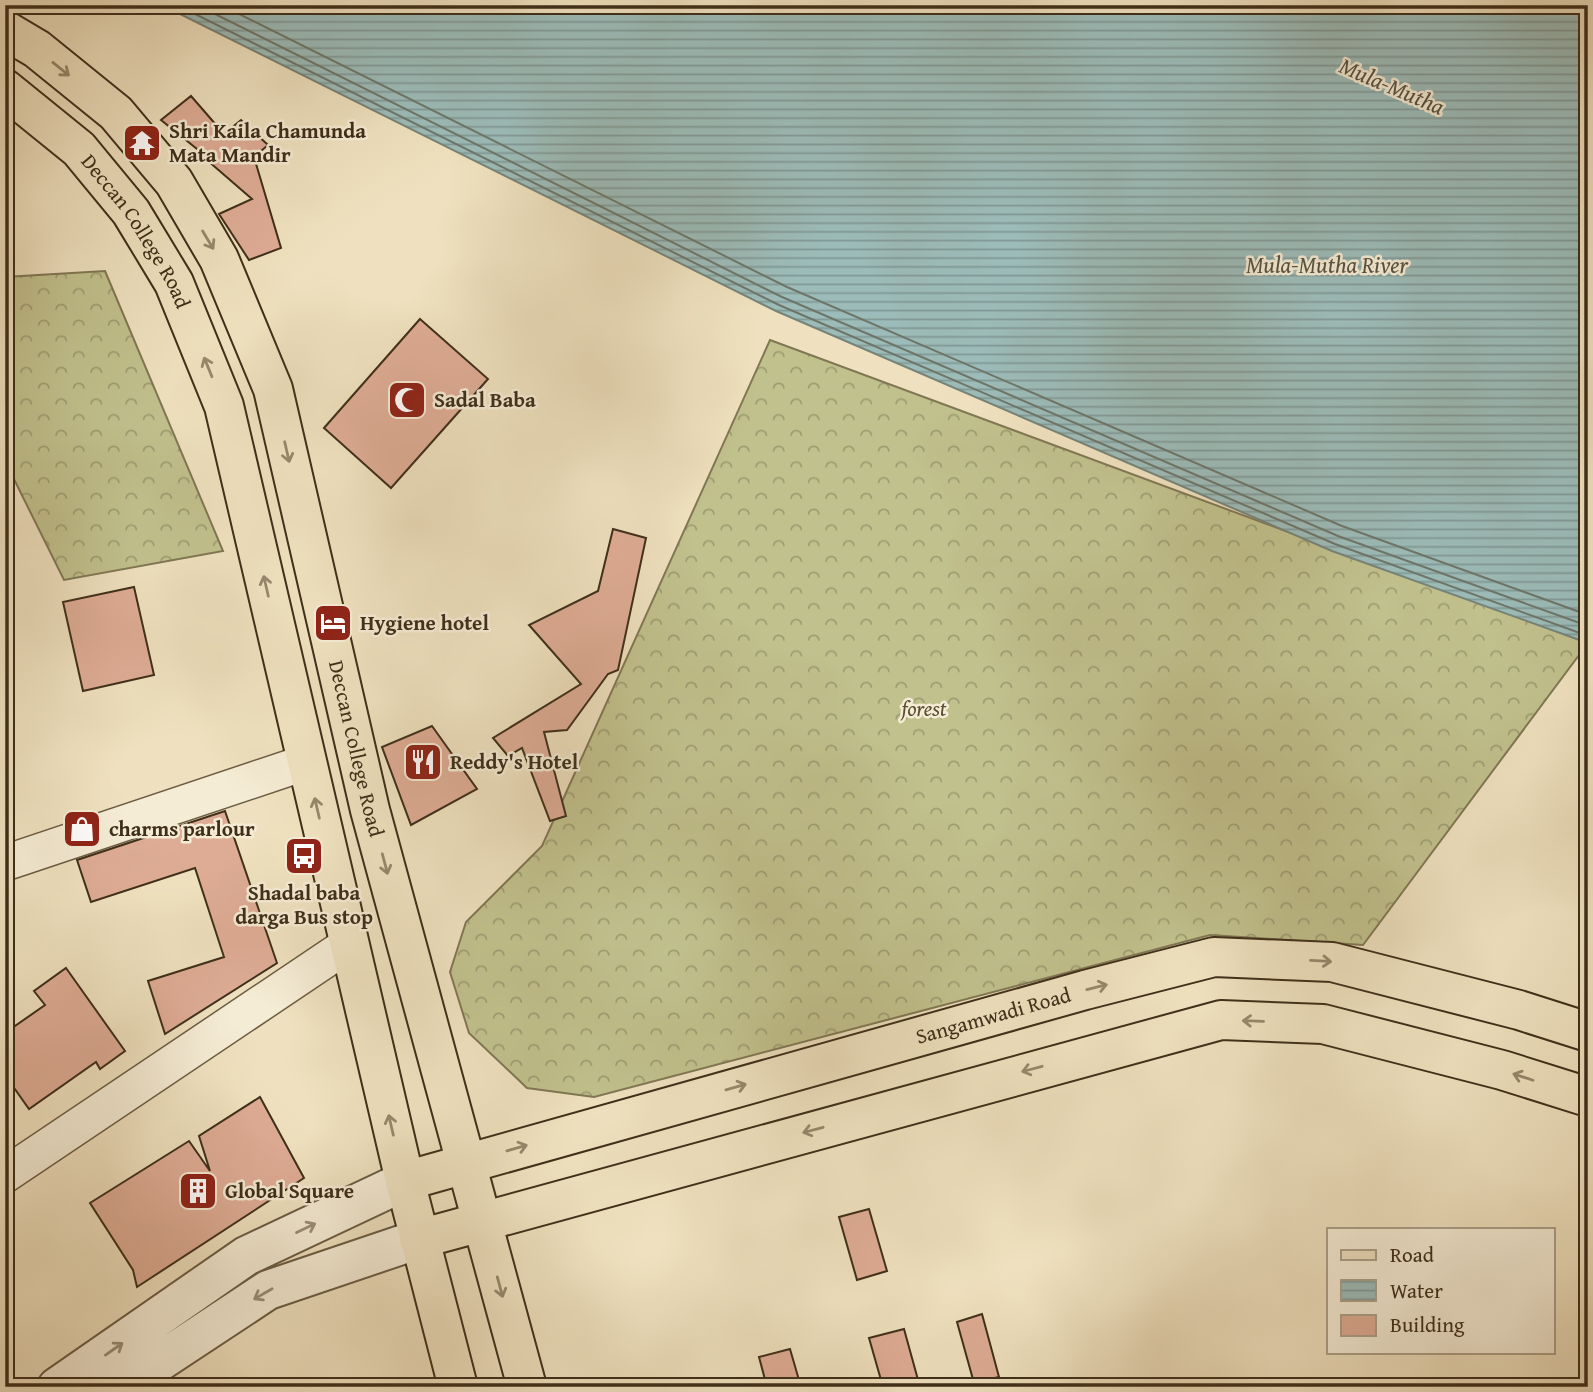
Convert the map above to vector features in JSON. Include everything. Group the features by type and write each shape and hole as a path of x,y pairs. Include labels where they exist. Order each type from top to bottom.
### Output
{"main road":[{"name":"Deccan College Road","path":"5,30 37,49 116,113 174,182 219,259 273,389 370,810 527,1387"},
{"name":"Deccan College Road","path":"5,89 79,149 131,212 174,283 224,406 404,1181 458,1387"},
{"name":"Sangamwadi Road","path":"404,1181 1214,957 1332,962 1519,1010 1588,1032"},
{"path":"419,1239 1221,1020 1323,1024 1502,1070 1588,1097"}],"street":[{"path":"5,863 307,762"},
{"path":"5,1175 349,944"},
{"path":"57,1387 246,1256 404,1181"},
{"path":"121,1387 268,1290 419,1239"}],"green space":[{"path":"105,271 223,551 64,580 5,461 5,277"},
{"name":"forest","path":"770,340 1588,643 1363,945 1210,935 594,1097 527,1088 469,1033 450,972 466,922 542,846"}],"water":[{"name":"Mula-Mutha River","path":"162,5 1588,5 1588,643 1332,551 776,311"}],"building":[{"path":"191,96 224,134 241,120 268,145 254,157 281,248 249,260 219,214 252,199 161,120"},
{"path":"420,319 488,379 391,488 324,428"},
{"path":"613,529 646,538 618,670 608,674 567,730 544,732 566,816 550,821 522,748 508,756 493,738 581,684 529,625 598,591"},
{"path":"134,587 154,675 83,691 63,602"},
{"name":"Reddy's Hotel","path":"432,726 477,789 411,825 382,747"},
{"path":"225,811 277,963 165,1034 148,981 224,957 195,868 91,902 77,860"},
{"path":"66,968 125,1051 100,1069 96,1062 29,1109 5,1075 5,1033 45,1005 34,991"},
{"name":"Global Square","path":"260,1097 304,1178 137,1287 133,1270 90,1203 189,1141 210,1171 199,1136"},
{"path":"869,1209 887,1271 857,1280 839,1217"},
{"path":"982,1314 999,1377 974,1383 957,1322"},
{"path":"904,1329 920,1387 883,1387 869,1338"},
{"path":"790,1349 801,1387 767,1387 759,1357"}],"place":[{"name":"Shri Kaila Chamunda Mata Mandir","path":"142,143"},
{"name":"Sadal Baba","path":"407,400"},
{"name":"Hygiene hotel","path":"333,623"},
{"name":"Reddy's Hotel","path":"423,762"},
{"name":"charms parlour","path":"82,829"},
{"name":"Shadal baba darga Bus stop","path":"304,856"},
{"name":"Global Square","path":"198,1191"}],"water label":[{"name":"Mula-Mutha","path":"1392,86"}]}
